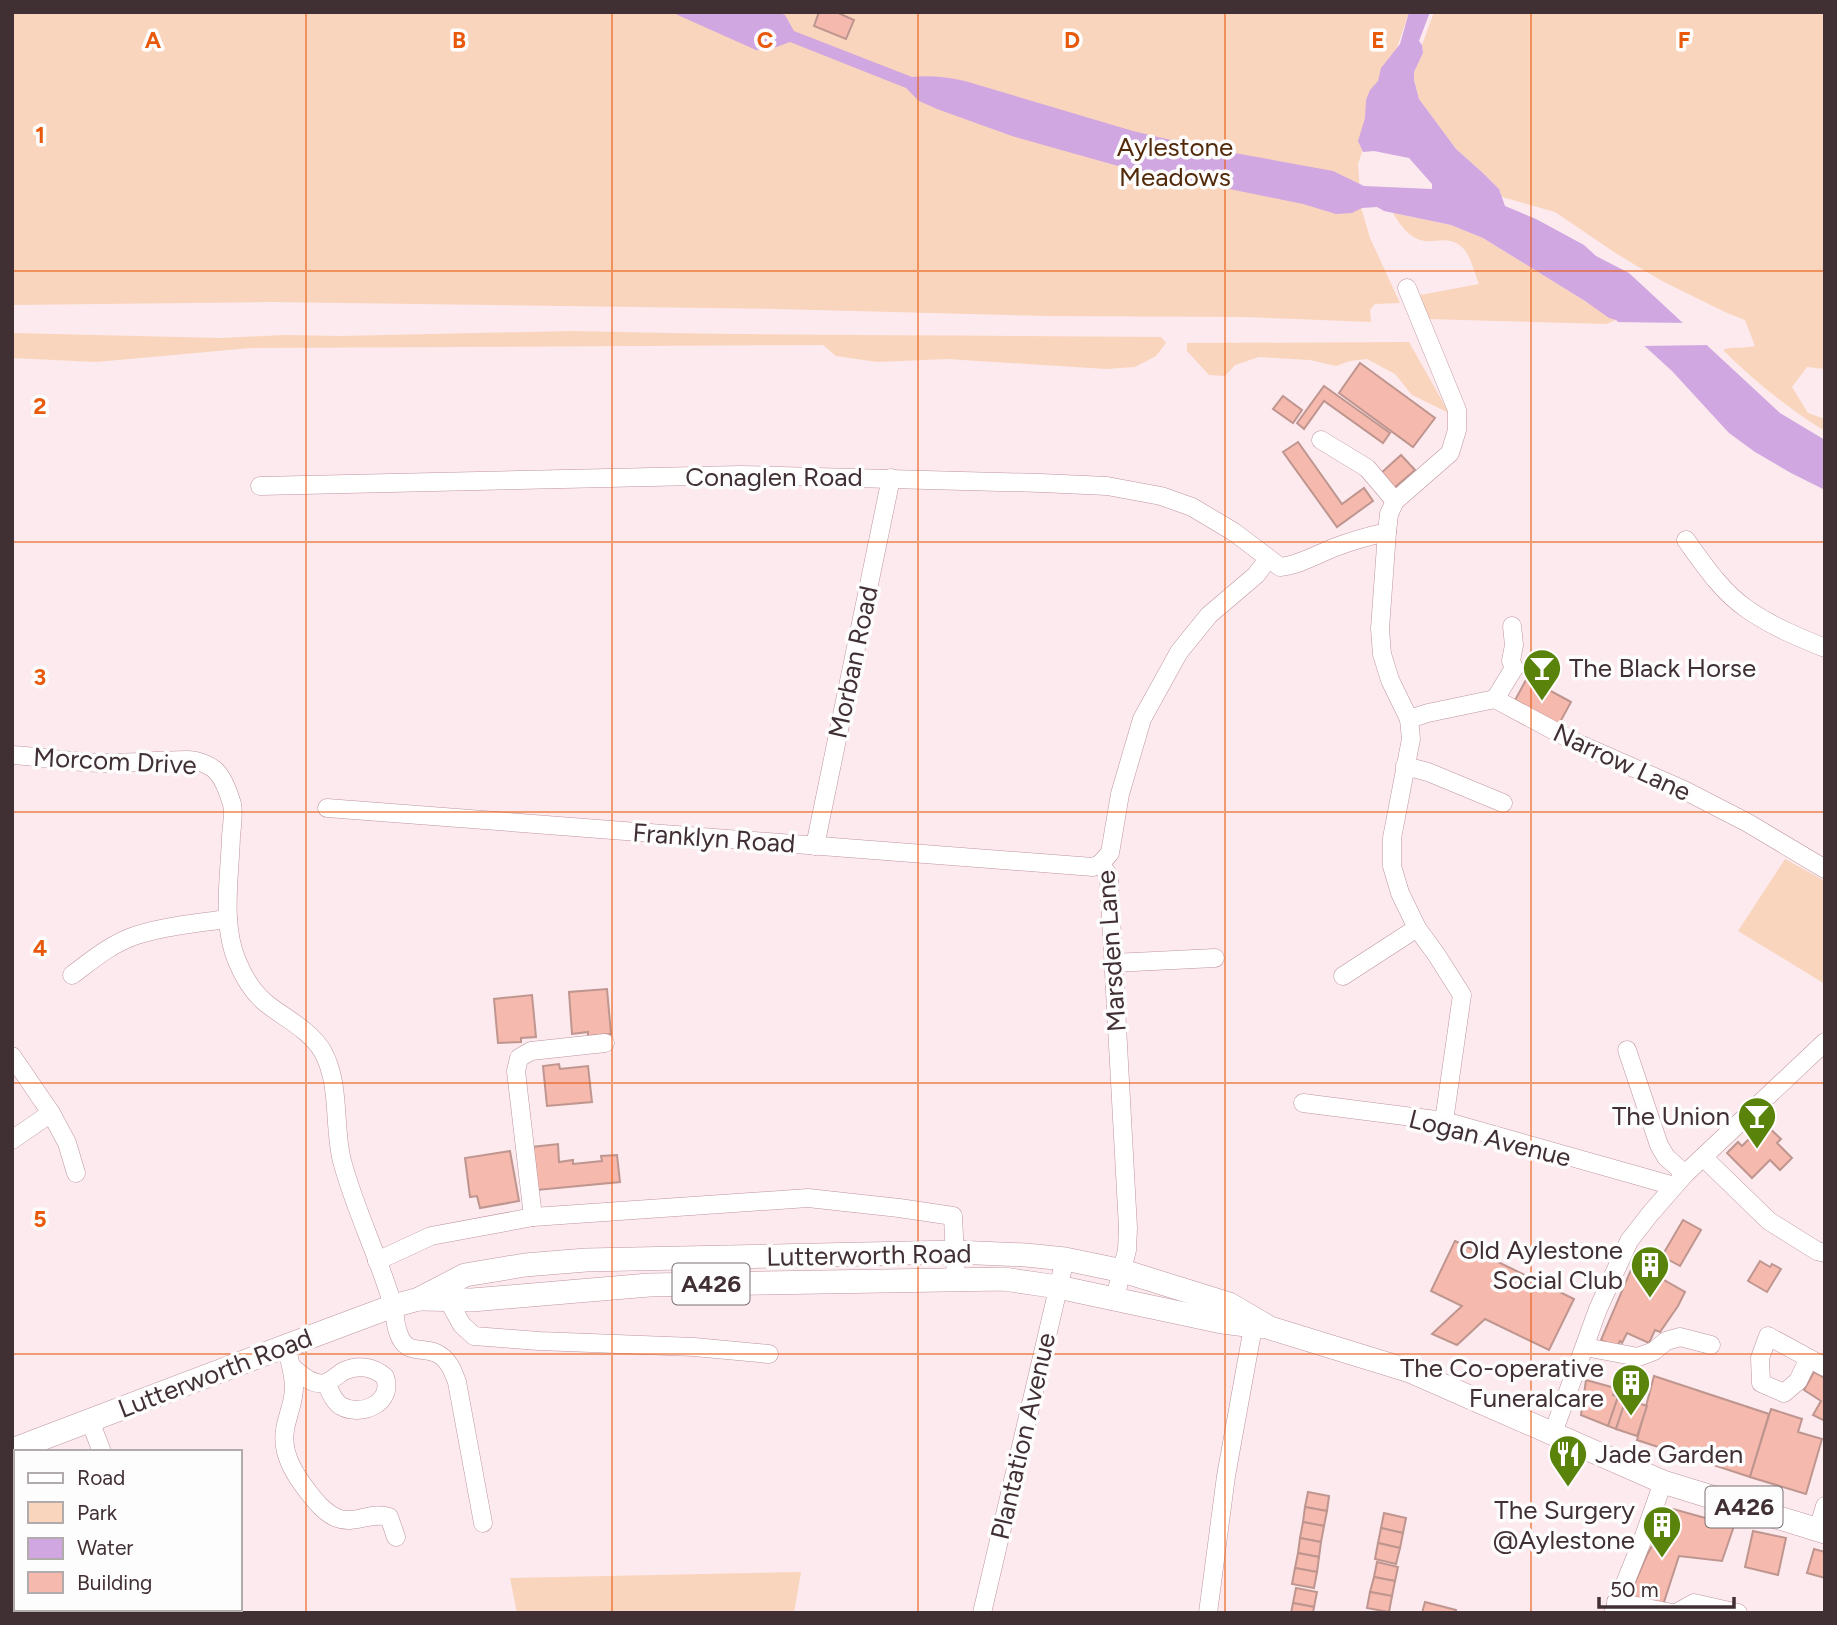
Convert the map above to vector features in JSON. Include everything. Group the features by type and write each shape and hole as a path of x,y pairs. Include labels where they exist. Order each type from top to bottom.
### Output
{"main road":[{"name":"Lutterworth Road","path":"12,1450 90,1421 289,1356 393,1306 419,1299 466,1275 525,1265 586,1260 955,1252 1026,1255 1065,1259 1123,1271 1192,1305"},
{"path":"466,1275 472,1300"},
{"name":"Lutterworth Road","path":"419,1299 472,1300 649,1285 1004,1279 1115,1298 1192,1305 1229,1304 1262,1327 1410,1371 1553,1433"},
{"name":"A426","path":"1553,1433 1663,1482 1821,1531"}],"street":[{"path":"1407,288 1457,410 1457,430 1450,453 1395,501 1389,514 1380,629 1382,654 1390,680 1409,719 1411,739 1392,838 1392,866 1400,893 1417,928 1437,954 1462,995 1444,1121"},
{"path":"1321,440 1367,468 1395,501"},
{"name":"Conaglen Road","path":"260,486 741,475 1107,486 1161,496 1192,508 1234,532 1268,559"},
{"name":"Morban Road","path":"816,846 891,478"},
{"path":"1268,559 1280,567 1285,566 1387,532"},
{"path":"1686,540 1726,591 1747,609 1789,634 1825,648"},
{"name":"Marsden Lane","path":"1115,1298 1127,1250 1128,1228 1109,880 1100,864 1110,853 1120,794 1142,719 1179,652 1209,615 1256,575 1268,559"},
{"path":"1409,719 1495,699 1514,668 1511,661 1514,645 1512,626"},
{"name":"Narrow Lane","path":"1495,699 1577,743 1695,796 1825,869"},
{"name":"Morcom Drive","path":"12,755 105,763 188,760 214,768 220,776 232,805 228,919 230,940 237,961 256,994 304,1031 321,1048 329,1065 334,1083 342,1160 393,1306 398,1333 405,1345 413,1350 438,1354 452,1369 457,1382 483,1523"},
{"path":"1405,766 1428,772 1503,803"},
{"name":"Franklyn Road","path":"327,808 1093,867 1100,864"},
{"path":"72,975 102,952 135,935 228,919"},
{"path":"1343,976 1417,928"},
{"path":"1113,963 1215,958"},
{"path":"1553,1433 1598,1309 1629,1241 1679,1180 1825,1042"},
{"path":"533,1217 516,1071 519,1058 531,1051 605,1043"},
{"path":"1627,1050 1659,1145 1679,1180"},
{"path":"12,1056 67,1143 76,1173"},
{"name":"Logan Avenue","path":"1303,1103 1444,1121 1679,1180"},
{"path":"12,1140 51,1114"},
{"path":"1703,1157 1769,1221 1817,1251 1825,1253"},
{"path":"377,1261 431,1236 533,1217 808,1198 953,1216 956,1279"},
{"name":"Plantation Avenue","path":"982,1613 1065,1259"},
{"path":"448,1300 462,1325 474,1336 539,1342 694,1346 769,1354"},
{"path":"1208,1613 1226,1476 1262,1327"},
{"path":"1768,1336 1817,1363 1784,1393 1761,1383 1760,1358 1768,1336"},
{"path":"1585,1347 1638,1357 1654,1351 1666,1341 1680,1337 1711,1345"},
{"path":"289,1356 303,1377 316,1383 326,1383"},
{"path":"289,1356 294,1388 285,1430 285,1448 291,1466 328,1514 339,1520 352,1521 383,1515 389,1517 396,1537"},
{"path":"90,1421 101,1450"},
{"path":"1663,1482 1615,1608 1674,1613 1694,1604 1738,1613"},
{"path":"1821,1531 1825,1506"}],"green space":[{"name":"Aylestone Meadows","path":"12,12 1409,12 1358,164 1361,207 1370,238 1400,303 1375,304 1370,310 1371,322 1245,317 270,302 12,305"},
{"path":"1434,12 1825,12 1825,369 1807,367 1792,387 1808,413 1825,419 1825,431 1772,394 1723,350 1755,346 1745,320 1662,281 1555,212 1502,197 1499,189 1456,149 1419,99 1414,80 1414,72 1423,53 1422,45"},
{"path":"1393,213 1451,225 1483,238 1616,320 1606,324 1427,319 1420,295 1479,284 1469,257 1462,247 1450,241 1420,240 1402,227"},
{"path":"572,331 1161,337 1166,343 1156,356 1135,367 1106,369 947,359 877,362 836,356 823,345 251,348 96,362 12,358 12,333 221,338"},
{"path":"1409,342 1449,413 1412,395 1395,374 1367,359 1336,366 1310,360 1259,357 1235,365 1225,376 1209,375 1187,351 1187,343"},
{"path":"1785,859 1825,881 1825,984 1738,931"},
{"path":"801,1572 794,1613 517,1613 510,1578"}],"water":[{"path":"671,12 777,12 785,15 794,31 912,77 965,81 1133,131 1196,146 1333,171 1364,186 1432,189 1432,184 1409,158 1374,151 1363,152 1358,141 1365,118 1366,100 1378,81 1381,68 1400,44 1409,12 1430,12 1419,41 1423,53 1414,72 1414,80 1419,99 1456,149 1499,189 1505,206 1536,219 1629,273 1780,413 1825,440 1825,490 1755,452 1729,433 1672,371 1616,320 1483,238 1451,225 1384,211 1377,207 1336,214 1303,204 1118,166 1012,136 937,109 919,101 906,88 790,42 768,50 756,50"}],"pier":[{"path":"1612,322 1688,323 1711,345 1639,346"}],"building":[{"path":"819,12 836,12 854,20 846,39 814,26"},
{"path":"1360,363 1435,418 1413,447 1339,393"},
{"path":"1324,386 1390,433 1383,443 1324,401 1304,429 1297,423"},
{"path":"1283,396 1302,410 1293,423 1273,409"},
{"path":"1298,442 1342,504 1364,488 1373,501 1337,527 1283,452"},
{"path":"1401,455 1415,470 1393,489 1380,474"},
{"name":"The Black Horse","path":"1527,678 1571,702 1558,726 1514,702"},
{"path":"607,989 611,1034 572,1034 569,992"},
{"path":"532,995 536,1037 521,1038 521,1042 498,1043 494,999"},
{"path":"559,1064 560,1069 588,1066 592,1102 547,1106 543,1066"},
{"name":"The Union","path":"1760,1119 1781,1139 1777,1143 1792,1158 1780,1170 1770,1160 1752,1178 1727,1153 1738,1142 1742,1146 1756,1132 1752,1127"},
{"path":"558,1144 559,1162 573,1160 573,1164 602,1161 601,1156 617,1155 620,1182 537,1190 532,1147"},
{"path":"510,1151 519,1201 480,1208 477,1196 470,1197 465,1158"},
{"path":"1683,1220 1701,1230 1680,1266 1662,1256"},
{"path":"1455,1241 1574,1299 1549,1350 1485,1319 1457,1345 1432,1334 1462,1306 1431,1291"},
{"path":"1760,1261 1781,1269 1767,1292 1748,1281"},
{"name":"Old Aylestone Social Club","path":"1634,1263 1685,1292 1660,1332 1655,1330 1649,1343 1627,1333 1617,1348 1601,1340"},
{"path":"1814,1372 1825,1378 1825,1421 1813,1415 1821,1401 1804,1390"},
{"path":"1654,1376 1769,1414 1750,1477 1637,1440"},
{"path":"1586,1380 1615,1388 1613,1395 1618,1397 1608,1426 1581,1415"},
{"path":"1618,1397 1626,1399 1616,1429 1608,1426"},
{"name":"The Co-operative Funeralcare","path":"1626,1399 1647,1406 1637,1436 1616,1429"},
{"path":"1771,1409 1802,1419 1798,1432 1822,1439 1806,1494 1750,1477"},
{"path":"1308,1492 1329,1496 1327,1511 1305,1507"},
{"path":"1305,1507 1327,1511 1324,1526 1303,1522"},
{"name":"The Surgery @Aylestone","path":"1673,1509 1734,1526 1722,1561 1679,1556 1663,1605 1629,1596 1647,1555"},
{"path":"1384,1513 1406,1518 1403,1533 1381,1528"},
{"path":"1303,1522 1324,1526 1321,1542 1300,1538"},
{"path":"14,1525 14,1602 12,1597"},
{"path":"1381,1528 1403,1533 1400,1548 1378,1543"},
{"path":"1753,1531 1786,1538 1778,1575 1745,1567"},
{"path":"1300,1538 1321,1542 1319,1557 1298,1553"},
{"path":"1378,1543 1400,1548 1396,1564 1375,1559"},
{"path":"1814,1549 1825,1552 1825,1578 1807,1573"},
{"path":"1298,1553 1319,1557 1317,1572 1295,1568"},
{"path":"1377,1562 1398,1567 1395,1581 1374,1577"},
{"path":"1295,1568 1317,1572 1314,1588 1292,1584"},
{"path":"1374,1577 1395,1581 1392,1596 1370,1592"},
{"path":"1296,1588 1317,1592 1314,1607 1293,1603"},
{"path":"1370,1592 1392,1596 1389,1612 1367,1608"},
{"path":"1425,1602 1456,1610 1455,1613 1422,1613"},
{"path":"1293,1603 1314,1607 1313,1613 1291,1613"},
{"path":"14,1604 14,1611 84,1613 12,1613"}],"place":[{"name":"The Black Horse","path":"1542,702"},
{"name":"The Union","path":"1757,1150"},
{"name":"Old Aylestone Social Club","path":"1650,1299"},
{"name":"The Co-operative Funeralcare","path":"1631,1417"},
{"name":"Jade Garden","path":"1568,1488"},
{"name":"The Surgery @Aylestone","path":"1662,1559"}]}
